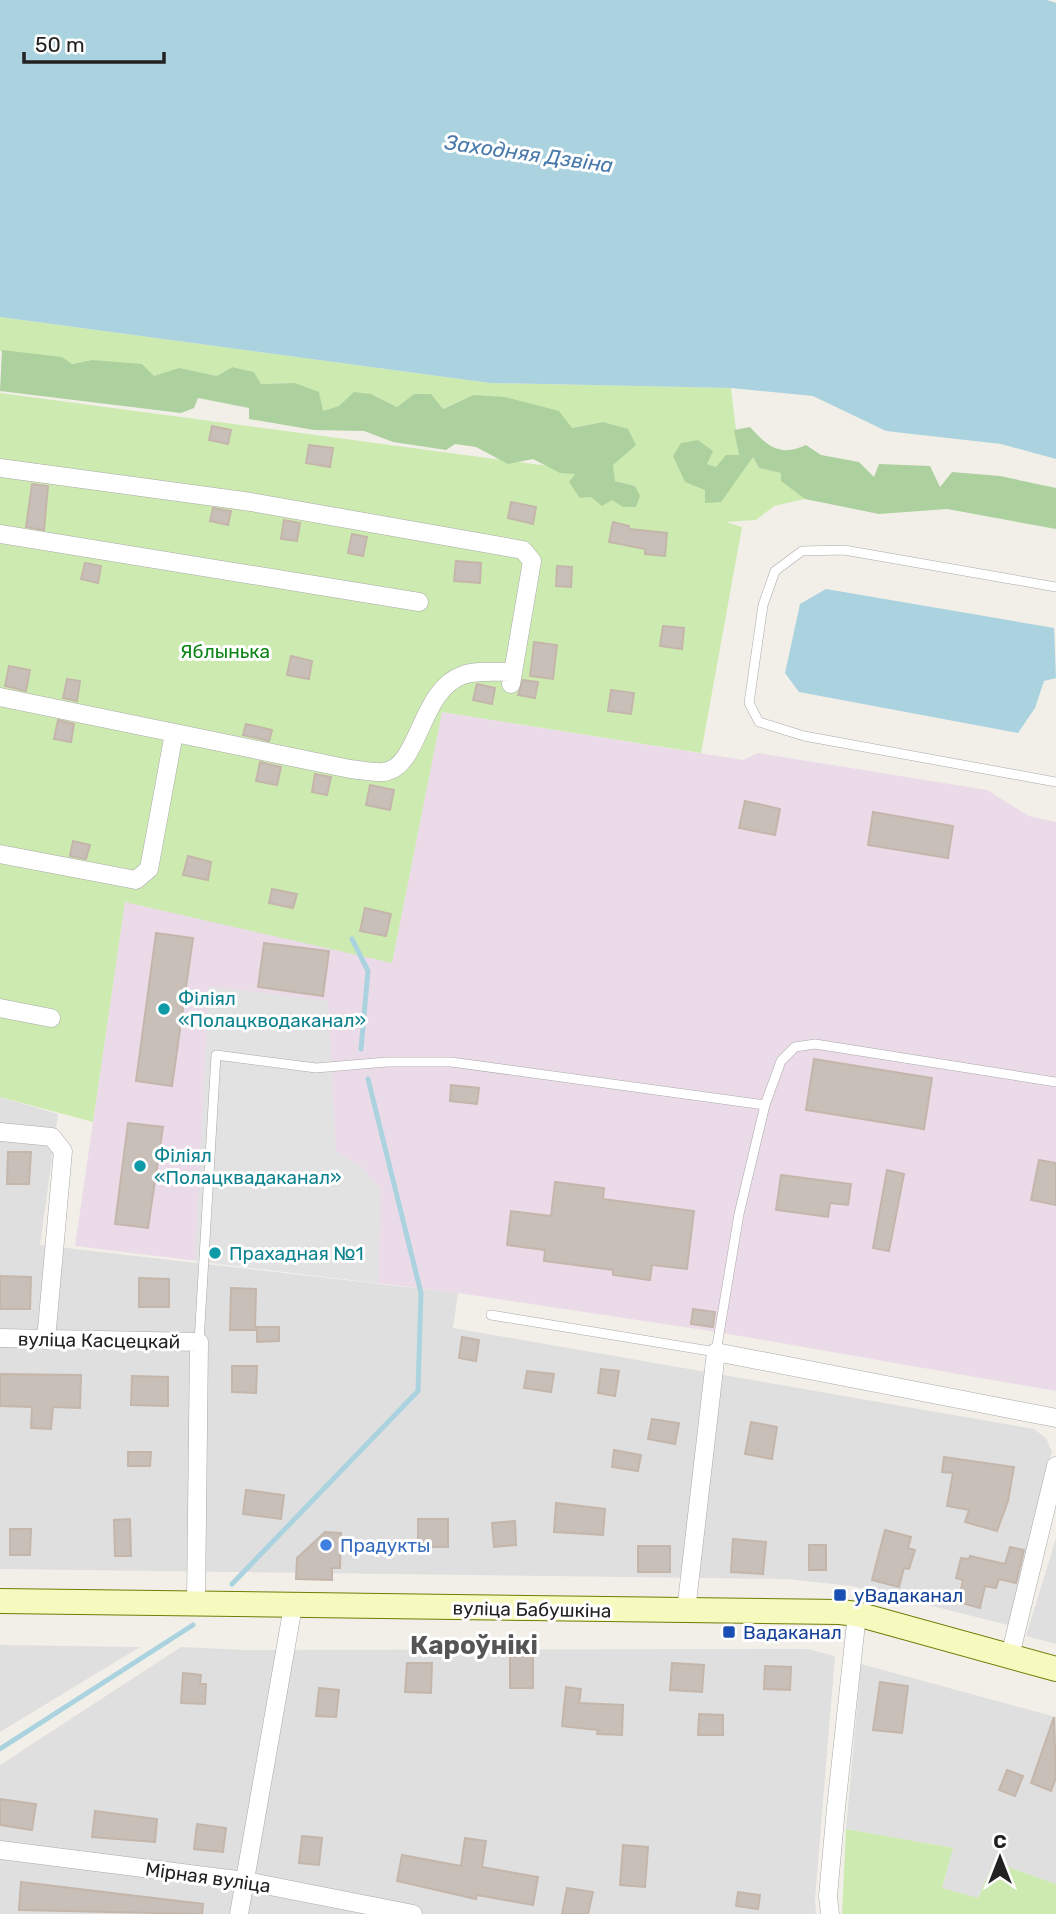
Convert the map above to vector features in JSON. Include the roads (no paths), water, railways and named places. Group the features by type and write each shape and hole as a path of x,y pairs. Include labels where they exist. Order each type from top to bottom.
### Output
{"street":[{"path":"0,468 251,502 523,550 532,561 512,678 465,674 444,684 434,696 404,761 386,772 350,769 0,697"},
{"path":"0,534 419,602"},
{"path":"0,854 136,880 149,869 174,733"},
{"path":"0,1008 51,1018"},
{"path":"0,1132 52,1137 63,1151 46,1340"},
{"name":"вуліца Касцецкай","path":"0,1338 199,1342"},
{"path":"196,1603 199,1342"},
{"path":"686,1611 716,1352 1056,1418"},
{"path":"1010,1656 1056,1466"},
{"name":"вуліца Бабушкіна","path":"0,1601 857,1614 1056,1670"},
{"path":"239,1914 292,1606"},
{"path":"830,1914 828,1896 857,1614"},
{"name":"Мірная вуліца","path":"0,1850 245,1881 414,1914"}],"lane":[{"path":"1056,587 844,550 802,551 775,571 763,605 749,703 759,722 804,736 1056,782"},
{"path":"491,1315 716,1352 739,1214 765,1105 781,1061 795,1047 815,1044 1056,1082"},
{"path":"199,1342 215,1055 316,1068 387,1062 451,1062 765,1105"}],"water":[{"name":"Заходняя Дзвіна","path":"0,0 1047,0 1056,3 1056,459 1001,444 886,431 813,396 731,388 490,383 0,317"},
{"path":"826,589 1054,628 1056,678 1044,681 1035,708 1018,733 799,692 785,673 800,604"}],"waterway":[{"path":"352,939 368,971 361,1049"},
{"path":"232,1584 418,1391 421,1293 368,1079"},
{"path":"0,1749 193,1625"}],"place":[{"name":"Філіял «Полацкводаканал»","path":"164,1009"},
{"name":"Філіял «Полацквадаканал»","path":"140,1166"},
{"name":"Прахадная №1","path":"215,1253"},
{"name":"Прадукты","path":"326,1545"},
{"name":"уВадаканал","path":"840,1595"},
{"name":"Вадаканал","path":"729,1632"}],"district":[{"name":"Кароўнікі","path":"474,1645"}],"park label":[{"name":"Яблынька","path":"225,651"}]}
